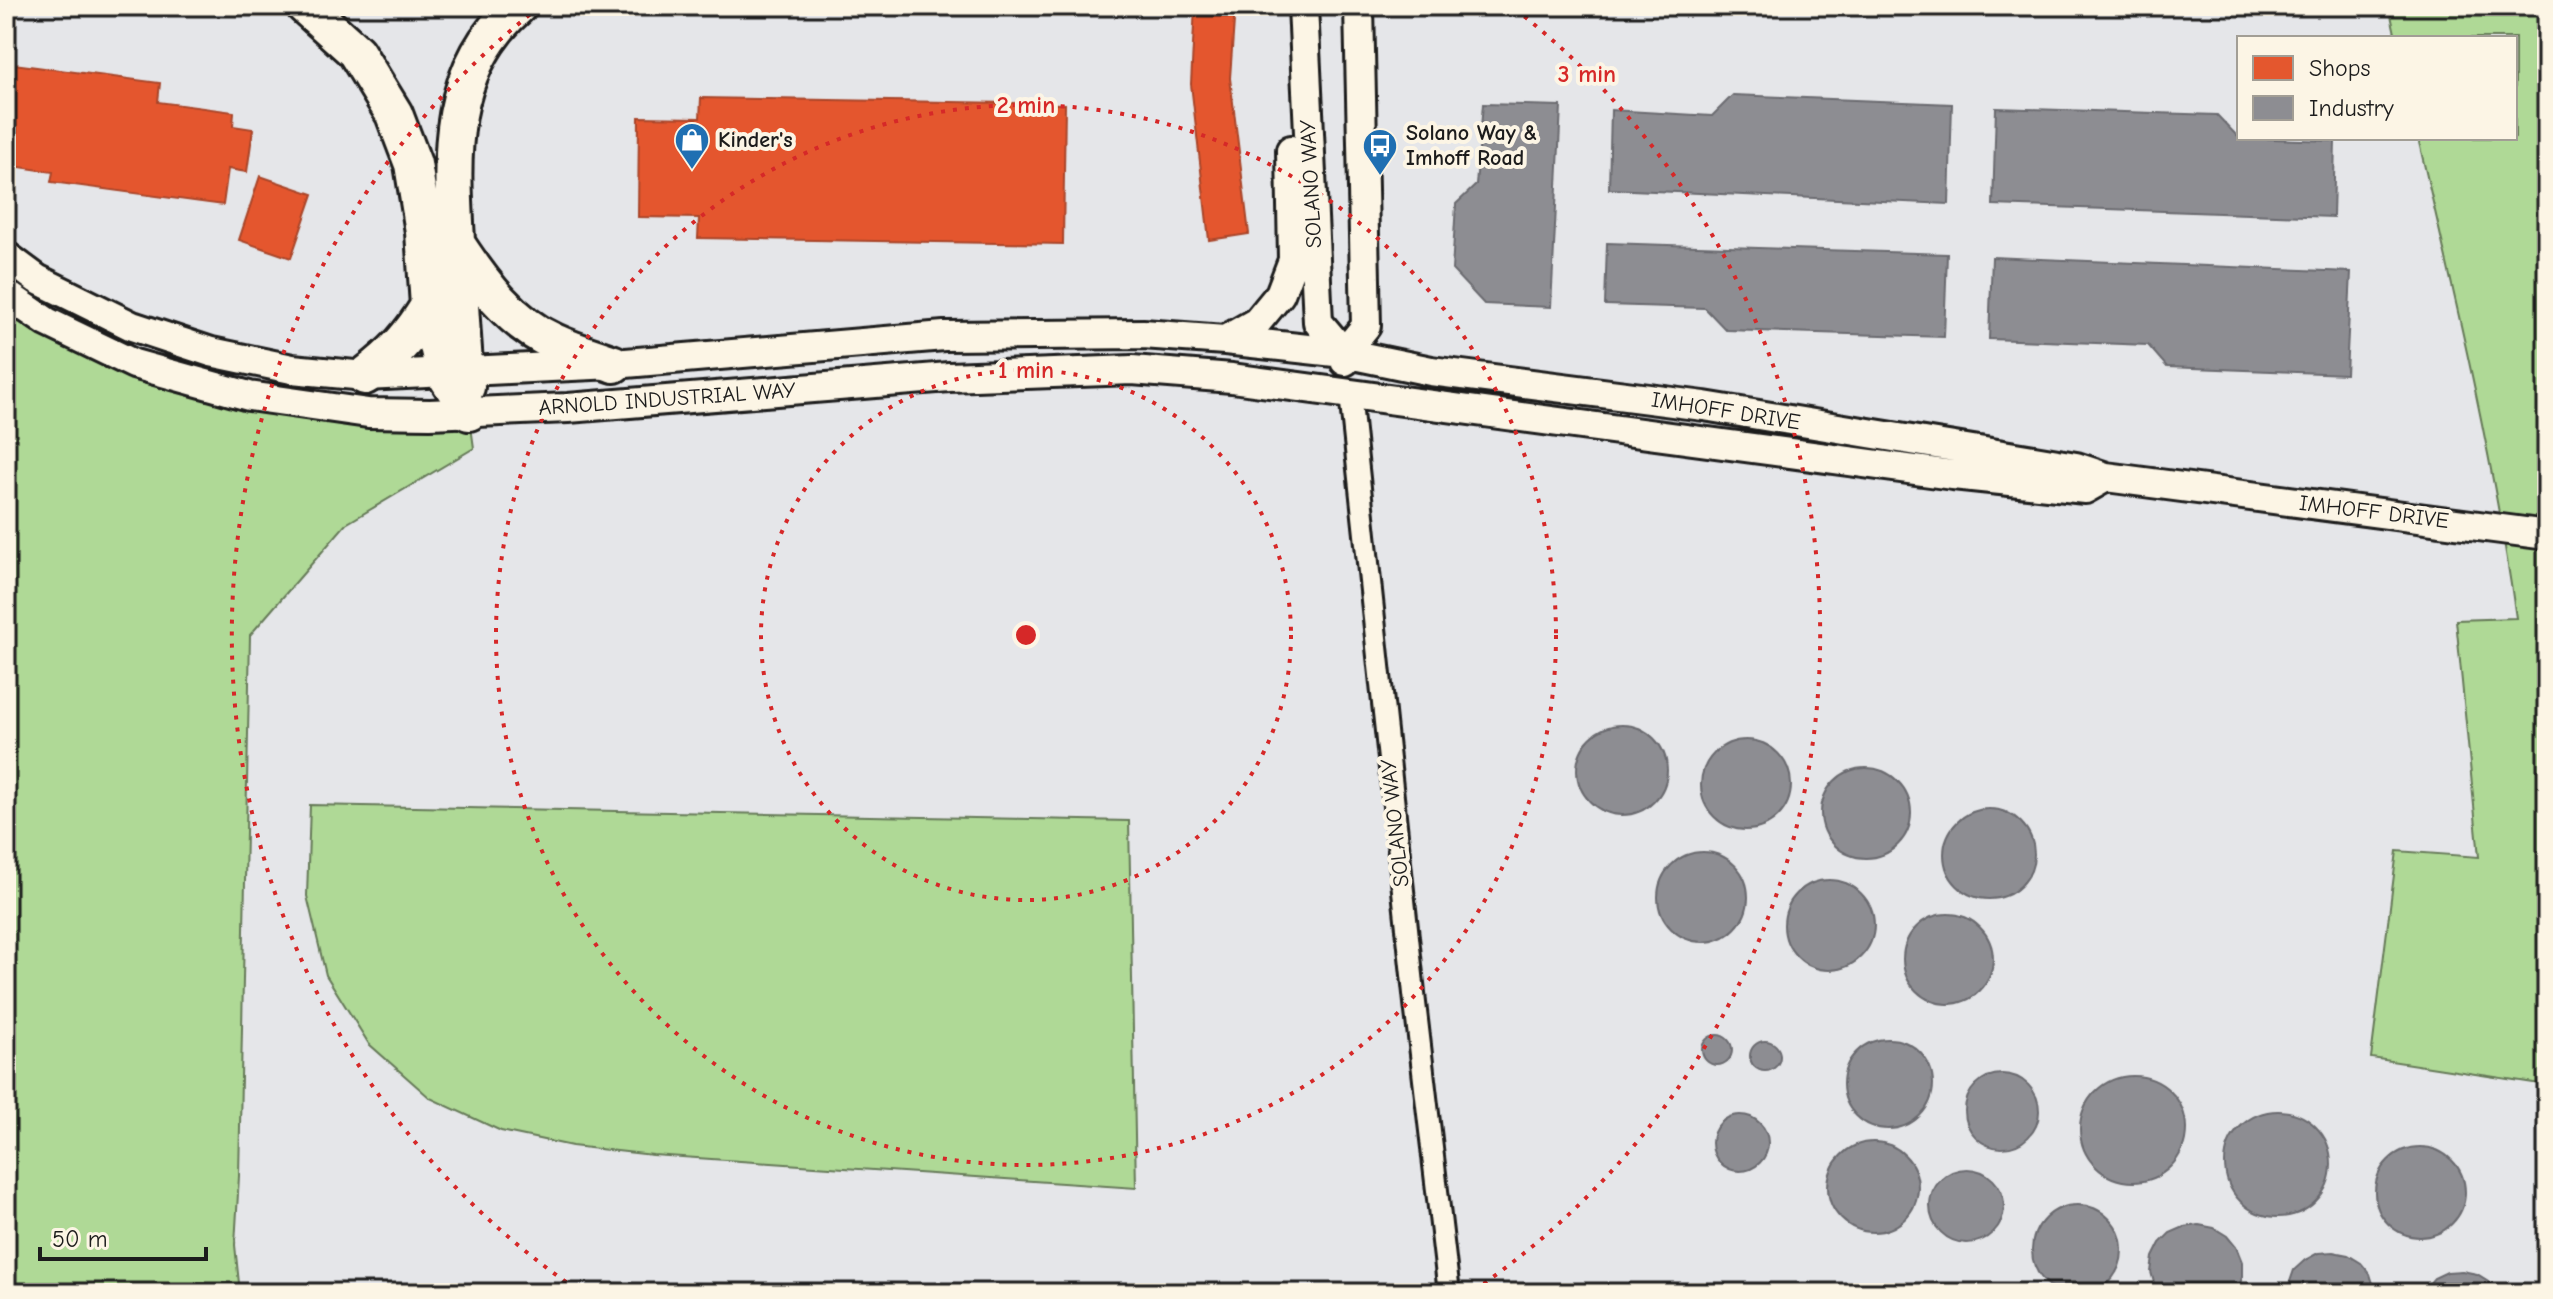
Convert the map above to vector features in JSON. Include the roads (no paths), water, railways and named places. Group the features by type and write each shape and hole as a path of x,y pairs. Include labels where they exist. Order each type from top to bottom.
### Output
{"highway":[{"path":"305,6 356,52 394,114 413,164 424,232 429,306 469,412"},
{"path":"454,372 457,245 452,208 453,136 459,102 484,45 518,6"},
{"path":"457,245 478,277 508,311 551,341 614,364"},
{"path":"365,376 398,351 429,306"}],"street":[{"name":"SOLANO WAY","path":"1303,6 1318,322 1344,353 1350,394 1411,972 1449,1293"},
{"path":"1344,353 1366,326 1359,6"},
{"path":"1225,340 1257,322 1280,294 1293,260 1290,89 1306,62"},
{"name":"ARNOLD INDUSTRIAL WAY","path":"6,256 37,279 132,326 211,352 265,364 365,376 614,364 944,336 1143,334 1344,353"},
{"name":"ARNOLD INDUSTRIAL WAY","path":"6,294 47,322 134,364 249,396 368,413 568,408 949,377 1132,370 1232,378 1350,394"},
{"name":"IMHOFF DRIVE","path":"1344,353 1431,371 1704,406 2076,467 2106,477 2547,535"},
{"name":"IMHOFF DRIVE","path":"1350,394 1953,475 2085,489 2106,477"}],"place":[{"name":"Kinder's","path":"692,171"},
{"name":"Solano Way & Imhoff Road","path":"1380,177"}]}
